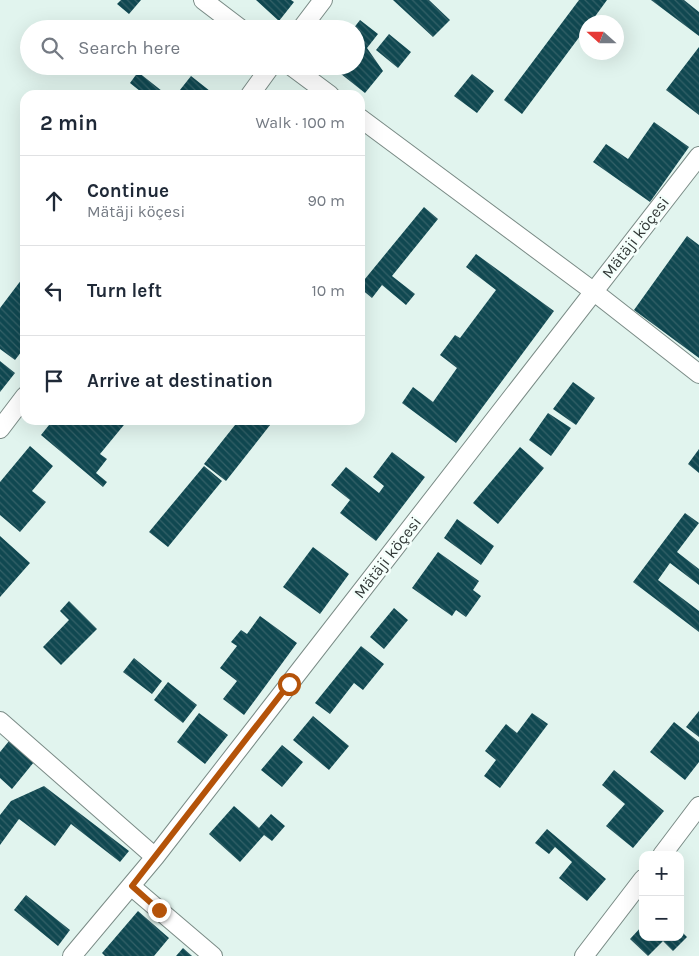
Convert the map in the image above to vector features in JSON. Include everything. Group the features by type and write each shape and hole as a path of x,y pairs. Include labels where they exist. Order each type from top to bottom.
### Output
{"street":[{"path":"204,0 230,20"},
{"path":"307,20 323,0"},
{"path":"254,90 264,75"},
{"path":"303,75 323,90"},
{"path":"365,122 592,291 699,374"},
{"name":"Mätäji köçesi","path":"72,956 155,857 592,291 699,156"},
{"path":"0,429 20,403"},
{"path":"0,721 155,857"},
{"path":"665,851 699,806"},
{"path":"584,956 639,885"},
{"path":"132,886 213,956"}],"building":[{"path":"121,0 141,0 129,14 117,4"},
{"path":"256,0 291,0 294,2 278,20"},
{"path":"393,0 429,0 450,20 433,37"},
{"path":"579,0 607,0 596,15 579,15 579,37 522,114 504,100"},
{"path":"651,0 684,0 699,12 699,36"},
{"path":"365,24 378,34 367,48 383,71 365,93 365,90 361,90 342,75 365,75"},
{"path":"389,34 411,52 398,68 376,50"},
{"path":"699,47 699,115 666,90"},
{"path":"472,74 494,91 477,113 454,96"},
{"path":"136,75 142,75 161,90 139,90 130,83"},
{"path":"191,76 209,90 180,90"},
{"path":"654,122 689,147 650,202 593,162 606,144 628,159"},
{"path":"424,207 438,219 392,276 415,294 406,305 382,285 372,298 365,292 365,279"},
{"path":"687,236 699,245 699,358 634,310"},
{"path":"476,254 554,311 456,443 402,403 413,387 433,402 457,368 440,355 455,335 460,338 496,290 466,267"},
{"path":"20,282 20,354 15,360 0,349 0,308"},
{"path":"0,361 15,373 0,392"},
{"path":"573,382 595,398 576,425 553,409"},
{"path":"548,413 571,428 551,456 529,440"},
{"path":"49,425 124,425 100,454 107,459 96,473 107,482 103,487 41,435"},
{"path":"235,425 270,425 226,481 204,464"},
{"path":"30,446 53,466 32,491 46,502 20,532 0,515 0,482"},
{"path":"520,447 544,468 498,524 473,503"},
{"path":"699,449 699,473 688,464"},
{"path":"392,452 425,477 376,541 340,513 350,500 331,485 346,467 379,493 384,486 373,477"},
{"path":"204,466 222,481 168,547 149,532"},
{"path":"685,513 699,523 677,552 699,569 699,585 670,563 658,580 699,611 699,632 633,582"},
{"path":"457,519 494,546 481,565 444,538"},
{"path":"0,536 30,563 0,597"},
{"path":"313,547 349,574 320,614 283,587"},
{"path":"438,552 479,581 473,590 481,596 466,617 456,610 452,616 412,588"},
{"path":"69,601 97,629 61,665 43,647 69,620 60,611"},
{"path":"394,608 408,620 384,649 370,637"},
{"path":"260,616 297,643 244,715 223,699 237,681 220,668 237,646 231,642 241,630 247,634"},
{"path":"361,646 384,664 363,690 354,683 330,714 315,703"},
{"path":"134,658 162,681 152,694 123,672"},
{"path":"168,682 197,705 183,723 154,700"},
{"path":"699,711 699,737 686,727"},
{"path":"199,713 228,735 205,764 177,742"},
{"path":"532,713 548,724 500,788 484,776 496,760 485,751 506,724 517,733"},
{"path":"313,716 349,746 329,770 293,740"},
{"path":"674,722 699,742 699,762 685,780 650,752"},
{"path":"9,741 34,762 12,789 0,778 0,752"},
{"path":"282,745 303,762 282,787 261,770"},
{"path":"614,770 664,811 633,848 606,826 625,804 602,785"},
{"path":"44,786 129,851 120,862 71,824 55,846 19,819 0,845 0,815 11,801"},
{"path":"234,806 259,828 271,814 285,826 272,841 264,835 240,862 209,834"},
{"path":"547,829 606,879 587,901 559,878 572,862 555,847 549,854 535,843"},
{"path":"26,895 70,930 58,946 14,910"},
{"path":"138,911 169,938 154,956 105,956 102,953"},
{"path":"639,929 639,941 663,941 648,956 630,939"},
{"path":"663,941 683,941 673,951"},
{"path":"183,948 192,956 176,956"}],"route":[{"path":"159,910 132,886 289,684"}]}
